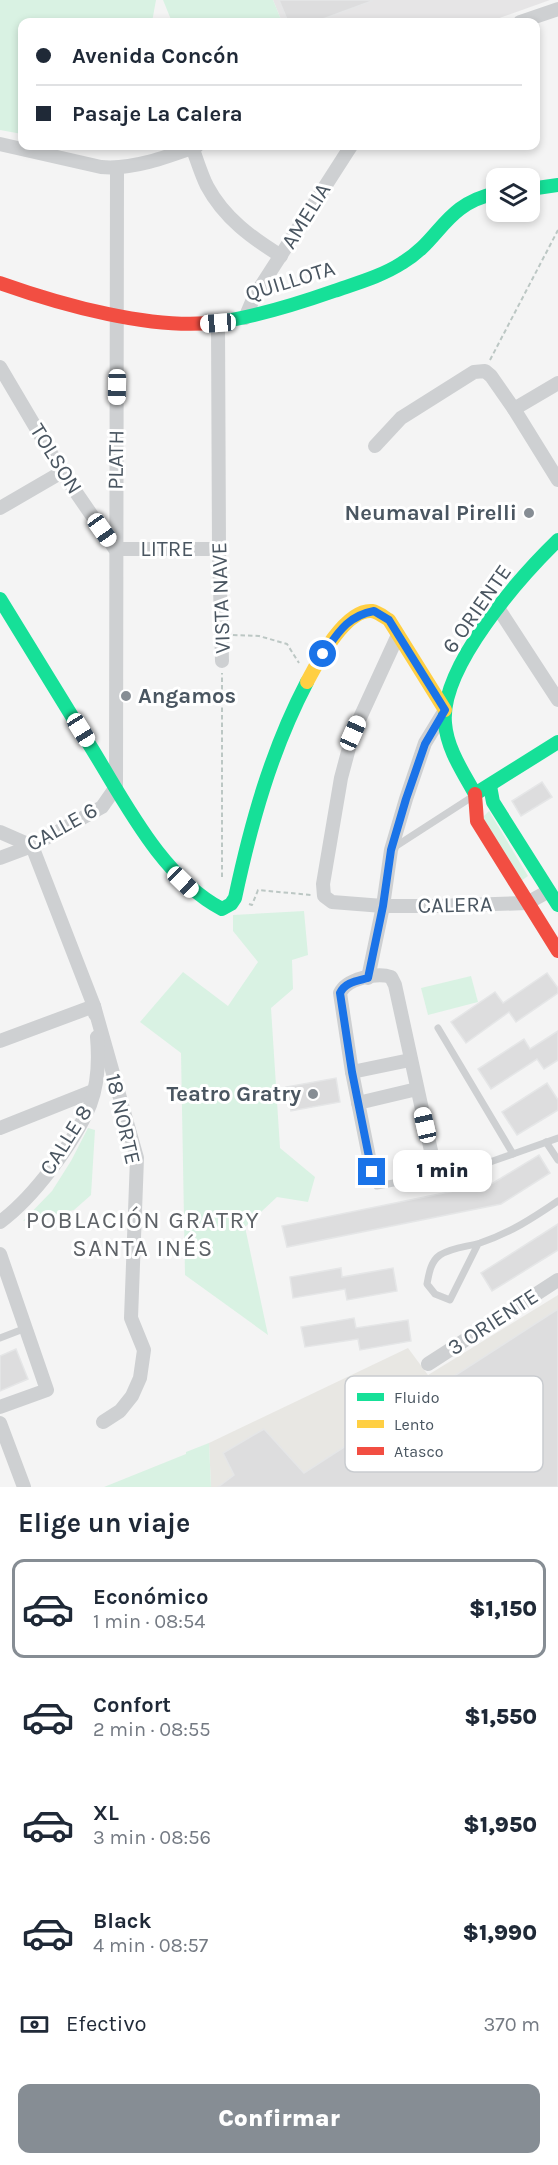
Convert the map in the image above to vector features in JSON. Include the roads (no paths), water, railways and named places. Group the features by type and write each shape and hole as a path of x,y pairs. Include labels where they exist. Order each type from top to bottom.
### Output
{"main road":[{"path":"540,188 558,185"},
{"name":"QUILLOTA","path":"0,283 69,304 118,315 181,326 218,323 245,318 340,289 400,264 414,255 457,208 470,200 486,196"},
{"name":"6 ORIENTE","path":"445,710 452,685 464,660 498,608 558,540"},
{"path":"0,599 148,838 183,882 211,906 222,909 231,904 235,898 254,814 276,750 309,678 334,639 348,622 360,613 374,611 389,620 445,710 447,734 454,754 476,794 477,821 558,951"},
{"path":"476,794 558,742"},
{"path":"490,786 493,802 558,905"}],"street":[{"path":"532,18 558,9"},
{"path":"0,144 18,148"},
{"path":"26,150 117,169 181,150"},
{"path":"195,150 207,187 228,215 249,236 281,256"},
{"name":"AMELIA","path":"245,318 254,297 348,150"},
{"name":"PLATH","path":"116,787 117,169"},
{"name":"VISTA NAVE","path":"218,323 222,661"},
{"name":"TOLSON","path":"0,367 62,472 115,549"},
{"path":"375,446 400,418 417,406 474,372 485,371 514,410 558,480"},
{"path":"514,410 558,383"},
{"path":"0,508 62,472"},
{"name":"LITRE","path":"115,549 219,549"},
{"path":"498,608 558,700"},
{"name":"CALERA","path":"398,635 353,733 341,778 323,884 324,896 332,902 383,906 527,903 549,891"},
{"path":"368,978 383,906 391,850 425,744 445,710"},
{"name":"CALLE 6","path":"0,858 32,846 102,807 116,787"},
{"path":"0,832 32,846"},
{"name":"18 NORTE","path":"32,846 94,1006 137,1158 131,1318 144,1350 140,1378 132,1396 120,1411 104,1422"},
{"path":"372,1172 352,1072 340,993 349,983 383,975 393,980 433,1160"},
{"path":"0,1041 94,1006"},
{"name":"CALLE 8","path":"0,1222 20,1204 58,1160 90,1104 96,1080 98,1051 94,1006"},
{"path":"352,1072 410,1060"},
{"path":"358,1103 417,1089"},
{"path":"0,1128 93,1091"},
{"path":"0,1254 47,1390 0,1407"},
{"name":"3 ORIENTE","path":"428,1364 558,1280"},
{"path":"0,1423 24,1487"}],"lane":[{"path":"391,850 476,794"},
{"path":"438,1028 513,1154"},
{"path":"377,1186 470,1169 558,1137"},
{"path":"546,1142 558,1160"},
{"path":"478,1244 450,1300 435,1294 427,1284 429,1270 438,1256 461,1246 478,1244 524,1225 558,1201"},
{"path":"0,1338 26,1328"}],"place":[{"name":"Neumaval Pirelli","path":"529,513"},
{"name":"Angamos","path":"126,696"},
{"name":"Teatro Gratry","path":"313,1094"}],"district":[{"name":"POBLACIÓN GRATRY SANTA INÉS","path":"143,1234"}]}
